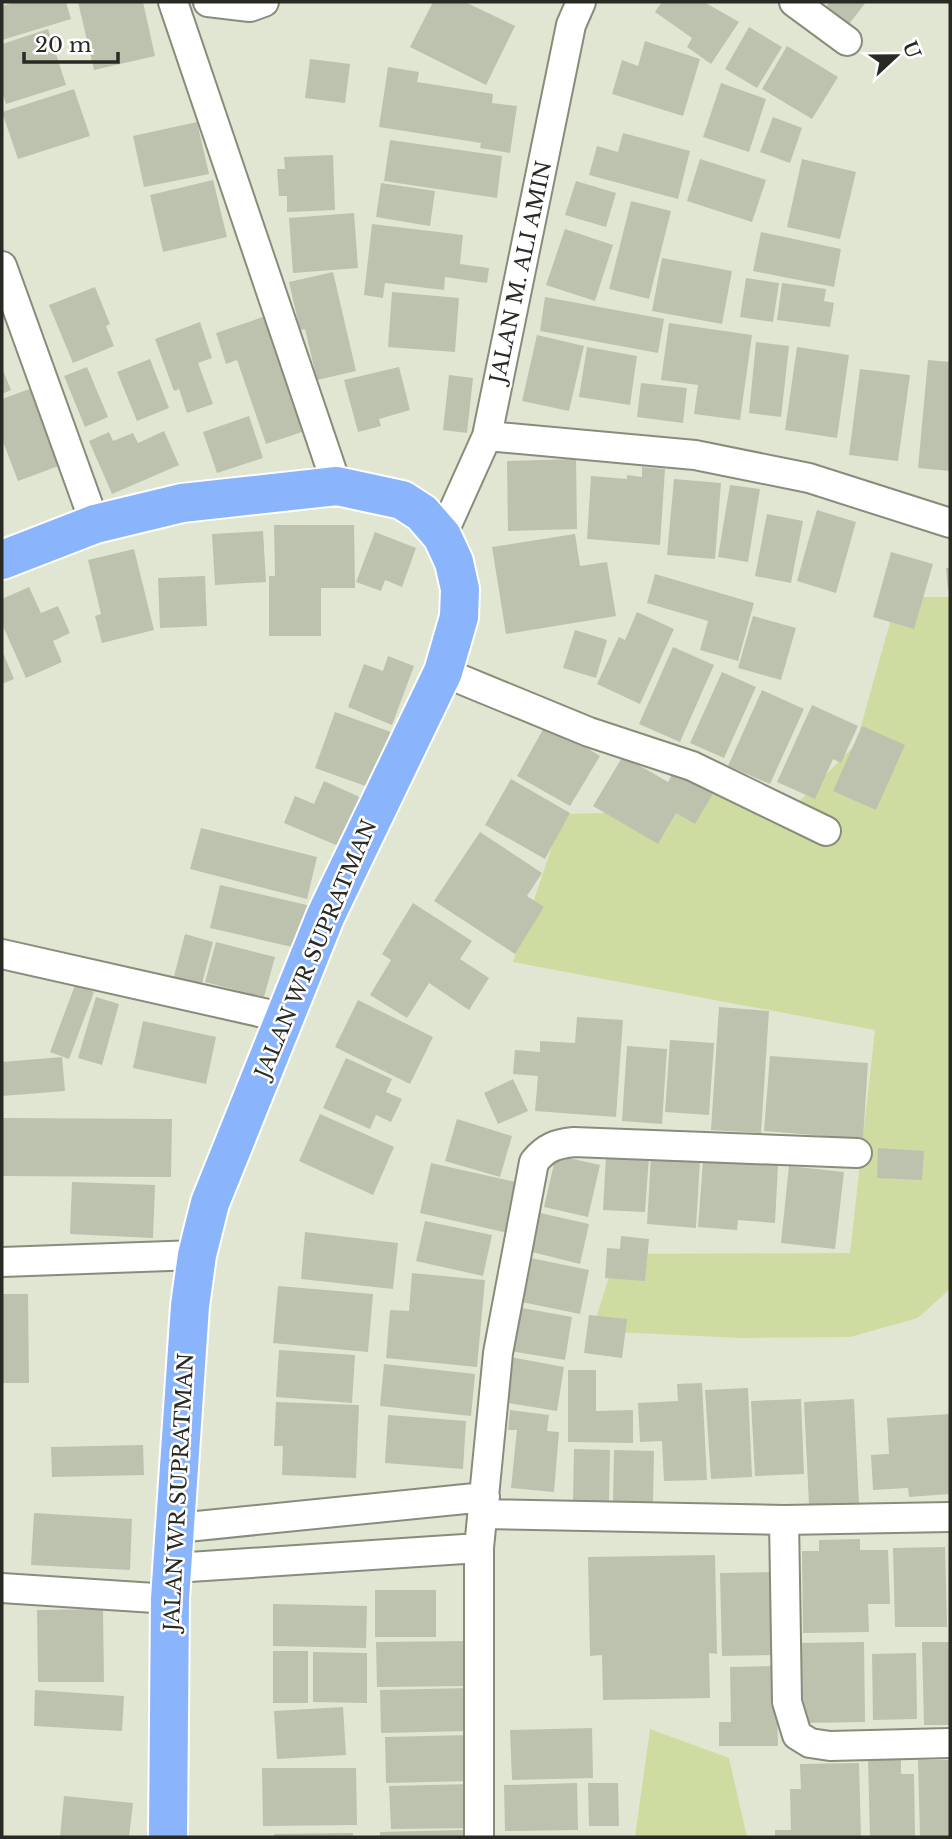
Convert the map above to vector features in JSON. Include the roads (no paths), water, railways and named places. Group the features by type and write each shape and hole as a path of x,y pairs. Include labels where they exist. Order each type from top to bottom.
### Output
{"highway":[{"name":"JALAN WR SUPRATMAN","path":"2,560 95,524 182,503 260,492 337,486 402,500 422,513 442,536 454,562 460,589 459,617 443,672 326,915 210,1203 197,1255 190,1306 172,1583 168,1837"}],"street":[{"path":"173,2 337,486"},
{"path":"208,2 250,7 264,2"},
{"name":"JALAN M. ALI AMIN","path":"442,536 487,436 571,26 581,2"},
{"path":"794,2 846,41"},
{"path":"2,265 95,524"},
{"path":"487,436 695,455 809,478 950,523"},
{"path":"443,672 589,732 692,766 826,831"},
{"path":"2,954 286,1018"},
{"path":"480,1837 479,1548 498,1353 534,1161 556,1143 574,1142 857,1153"},
{"path":"2,1262 197,1255"},
{"path":"177,1528 484,1505 784,1520 950,1517"},
{"path":"784,1520 786,1702 797,1735 810,1743 830,1746 950,1743"},
{"path":"2,1588 172,1583 479,1548"}]}
